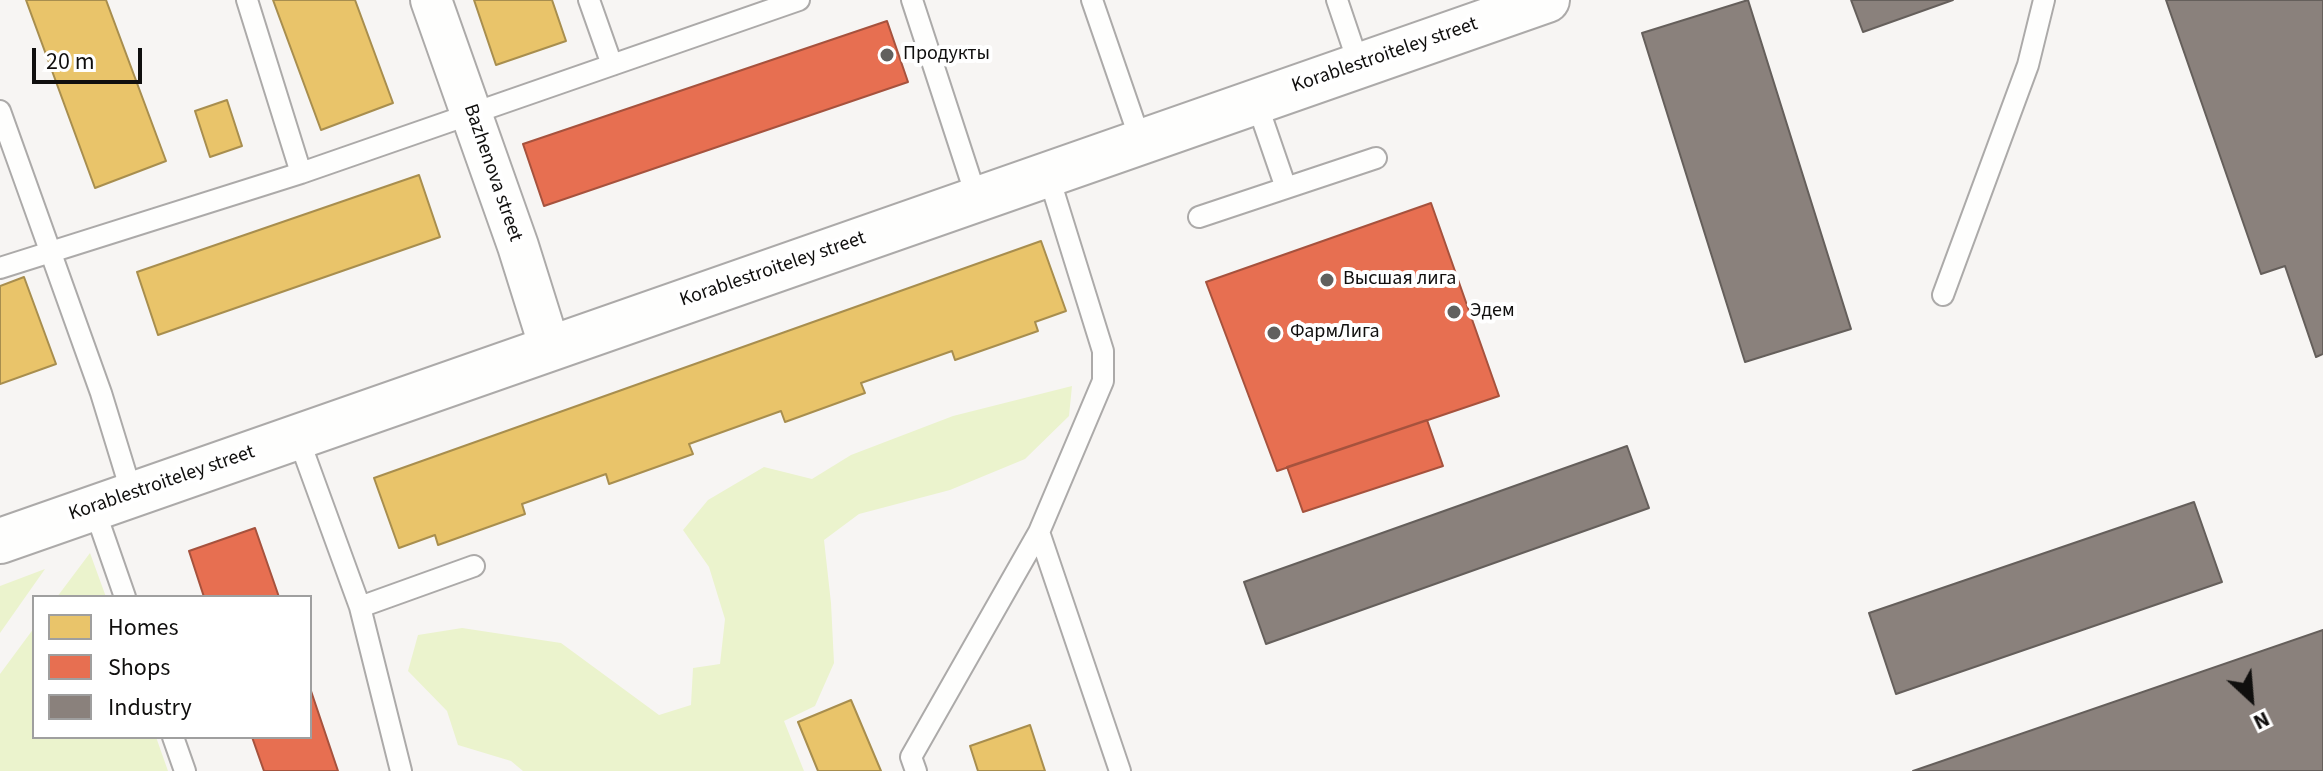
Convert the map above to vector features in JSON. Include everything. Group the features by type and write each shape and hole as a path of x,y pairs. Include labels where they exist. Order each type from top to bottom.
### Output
{"street":[{"name":"Bazhenova street","path":"431,0 518,246 550,348"},
{"name":"Korablestroiteley street","path":"0,541 1547,0"}],"lane":[{"path":"247,0 301,173"},
{"path":"589,0 612,65"},
{"path":"0,268 301,173 799,0"},
{"path":"1092,0 1141,142"},
{"path":"1337,0 1359,65"},
{"path":"1943,295 2028,65 2044,0"},
{"path":"917,1 977,199"},
{"path":"1256,101 1286,188"},
{"path":"0,111 101,393 125,595"},
{"path":"1199,217 1376,158"},
{"path":"916,771 911,757 1039,532 1103,381 1103,351 1048,174"},
{"path":"298,437 360,607 401,771"},
{"path":"1039,532 1120,771"},
{"path":"360,607 474,566"},
{"path":"174,739 185,771"}],"green space":[{"path":"1072,386 1069,416 1025,459 950,490 859,514 824,540 834,663 815,706 784,721 804,771 523,771 511,761 458,745 447,711 408,671 418,635 462,628 561,643 659,715 691,705 693,668 720,664 725,619 709,567 683,530 708,500 764,467 812,479 851,455 953,416"},
{"path":"90,553 105,595 58,595"},
{"path":"45,569 0,633 0,586"},
{"path":"32,631 32,739 157,739 168,771 0,771 0,674"}],"building: Homes":[{"path":"26,0 106,0 166,161 95,188"},
{"path":"273,0 355,0 393,103 321,130"},
{"path":"474,0 552,0 566,41 496,65"},
{"path":"227,100 242,146 210,157 195,111"},
{"path":"419,175 440,237 158,335 137,272"},
{"path":"1041,241 1066,311 1035,322 1038,331 955,360 952,351 861,383 865,393 785,422 781,411 689,444 693,454 609,484 606,474 522,504 525,514 438,545 435,535 399,548 374,478"},
{"path":"24,277 56,364 0,384 0,286"},
{"path":"851,700 881,771 818,771 798,722"},
{"path":"1030,725 1045,771 978,771 970,746"}],"building: Shops":[{"path":"887,21 908,82 544,206 523,144"},
{"path":"1431,203 1499,396 1277,471 1206,282"},
{"path":"1427,420 1443,466 1303,512 1287,467"},
{"path":"255,528 278,595 203,595 189,551"},
{"path":"312,694 338,771 264,771 253,739 312,739"}],"building: Industry":[{"path":"1748,0 1851,329 1745,362 1642,33"},
{"path":"1851,0 1953,0 1863,32"},
{"path":"2166,0 2323,0 2323,354 2316,357 2285,266 2261,274"},
{"path":"1627,446 1649,508 1266,644 1244,582"},
{"path":"2194,502 2222,582 1896,694 1869,613"},
{"path":"2323,630 2323,771 1913,771"}],"place":[{"name":"Продукты","path":"887,55"},
{"name":"Высшая лига","path":"1327,280"},
{"name":"Эдем","path":"1454,312"},
{"name":"ФармЛига","path":"1274,333"}]}
